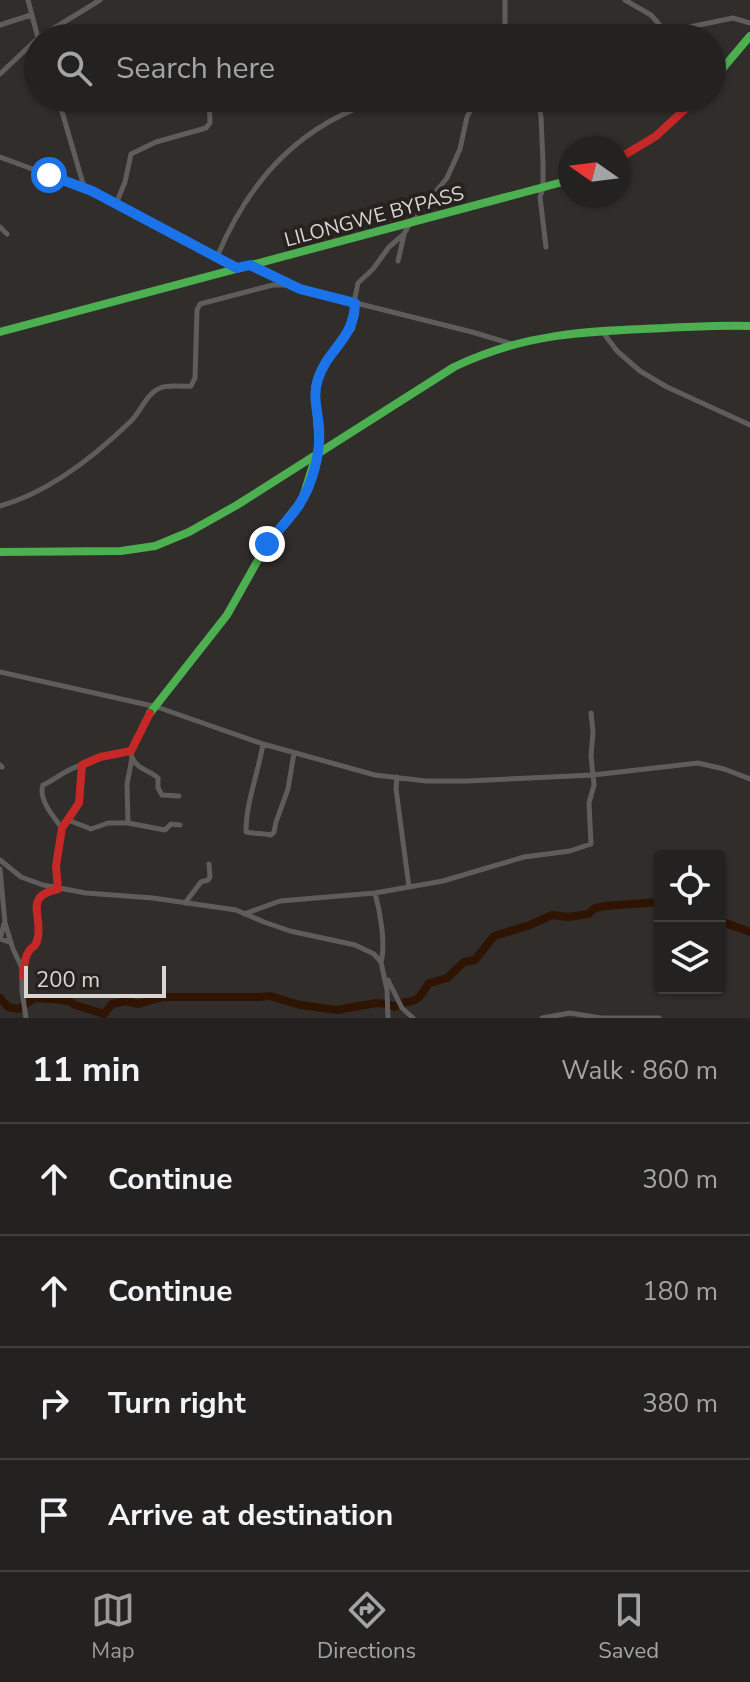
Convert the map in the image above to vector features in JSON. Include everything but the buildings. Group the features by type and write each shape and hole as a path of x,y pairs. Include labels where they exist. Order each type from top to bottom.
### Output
{"street":[{"path":"28,0 34,24"},
{"path":"61,24 100,0"},
{"path":"505,0 505,24"},
{"path":"625,0 651,15 659,24"},
{"path":"0,25 31,15"},
{"path":"704,24 733,18 750,23"},
{"path":"726,64 750,36"},
{"path":"0,74 24,51"},
{"path":"62,112 84,188"},
{"path":"116,204 131,154 135,150 206,128 210,123 210,112"},
{"path":"217,257 243,206 261,180 305,136 349,112"},
{"path":"398,261 404,234 410,223 447,178 460,149 470,112"},
{"path":"540,112 543,188 540,197 546,247"},
{"path":"630,152 656,136 682,112"},
{"path":"0,157 84,188 237,268"},
{"name":"LILONGWE BYPASS","path":"0,332 558,184"},
{"path":"0,227 7,234"},
{"path":"128,823 127,784 132,755 148,718 227,615 267,544 297,507 307,488 318,452 316,386 322,368 351,328 358,283 404,234"},
{"path":"250,265 300,289 512,344"},
{"path":"0,506 27,496 82,462 131,421 153,391 194,383 197,310 200,304 273,285 293,285"},
{"path":"0,552 121,551 155,546 189,532 237,505 466,361 512,344 602,331 750,326"},
{"path":"602,331 617,351 640,371 673,390 750,425"},
{"path":"0,672 157,707 263,744 375,775 458,782 593,775 698,763 750,779"},
{"path":"244,914 280,901 375,893 443,881 524,857 587,847 592,837 589,803 594,785 591,713"},
{"path":"263,744 246,832 271,835 274,832 288,789 294,753"},
{"path":"132,755 104,754 85,761 43,785 41,796 65,824 91,829 108,823 128,823 165,830 171,824 180,825"},
{"path":"132,755 140,768 158,778 162,795 179,796"},
{"path":"58,889 56,859 65,824 79,803 82,765"},
{"path":"397,777 409,887"},
{"path":"0,860 29,881 58,889 236,910 290,931 355,945 374,954 381,962 402,1008 413,1018"},
{"path":"185,903 201,882 210,877 209,864"},
{"path":"0,869 5,923 22,968 26,1018"},
{"path":"23,976 30,950 36,944 38,901 45,892 58,889"},
{"path":"375,893 381,927 381,962"},
{"path":"385,975 388,1018"},
{"path":"542,1018 570,1013 601,1018 659,1018"}],"waterway":[{"path":"0,998 8,1007 19,1009 34,998 54,999 104,1014 112,1004 126,1001 138,1004 163,997 270,996 300,1005 337,1010 376,1003 395,1007 415,1000 429,983 447,978 464,962 475,960 494,936 552,915 568,917 588,914 595,908 605,906 654,902"},
{"path":"723,922 750,932"}],"traffic: fast":[{"path":"726,64 750,36"},
{"path":"0,332 558,183"},
{"path":"150,713 227,615 267,544 302,500 319,446 317,380 351,328 355,303"},
{"path":"0,552 121,551 155,546 189,532 237,505 454,367 506,347 583,333 750,326"}],"traffic: jam":[{"path":"630,152 656,136 682,112"},
{"path":"23,976 26,957 35,945 39,932 37,903 40,897 58,889 56,866 62,828 79,803 82,765 100,757 131,751 150,713"}],"route":[{"path":"49,175 92,191 237,268 250,265 300,289 355,303 351,328 322,368 316,386 319,446 307,488 302,500 267,544"}]}
